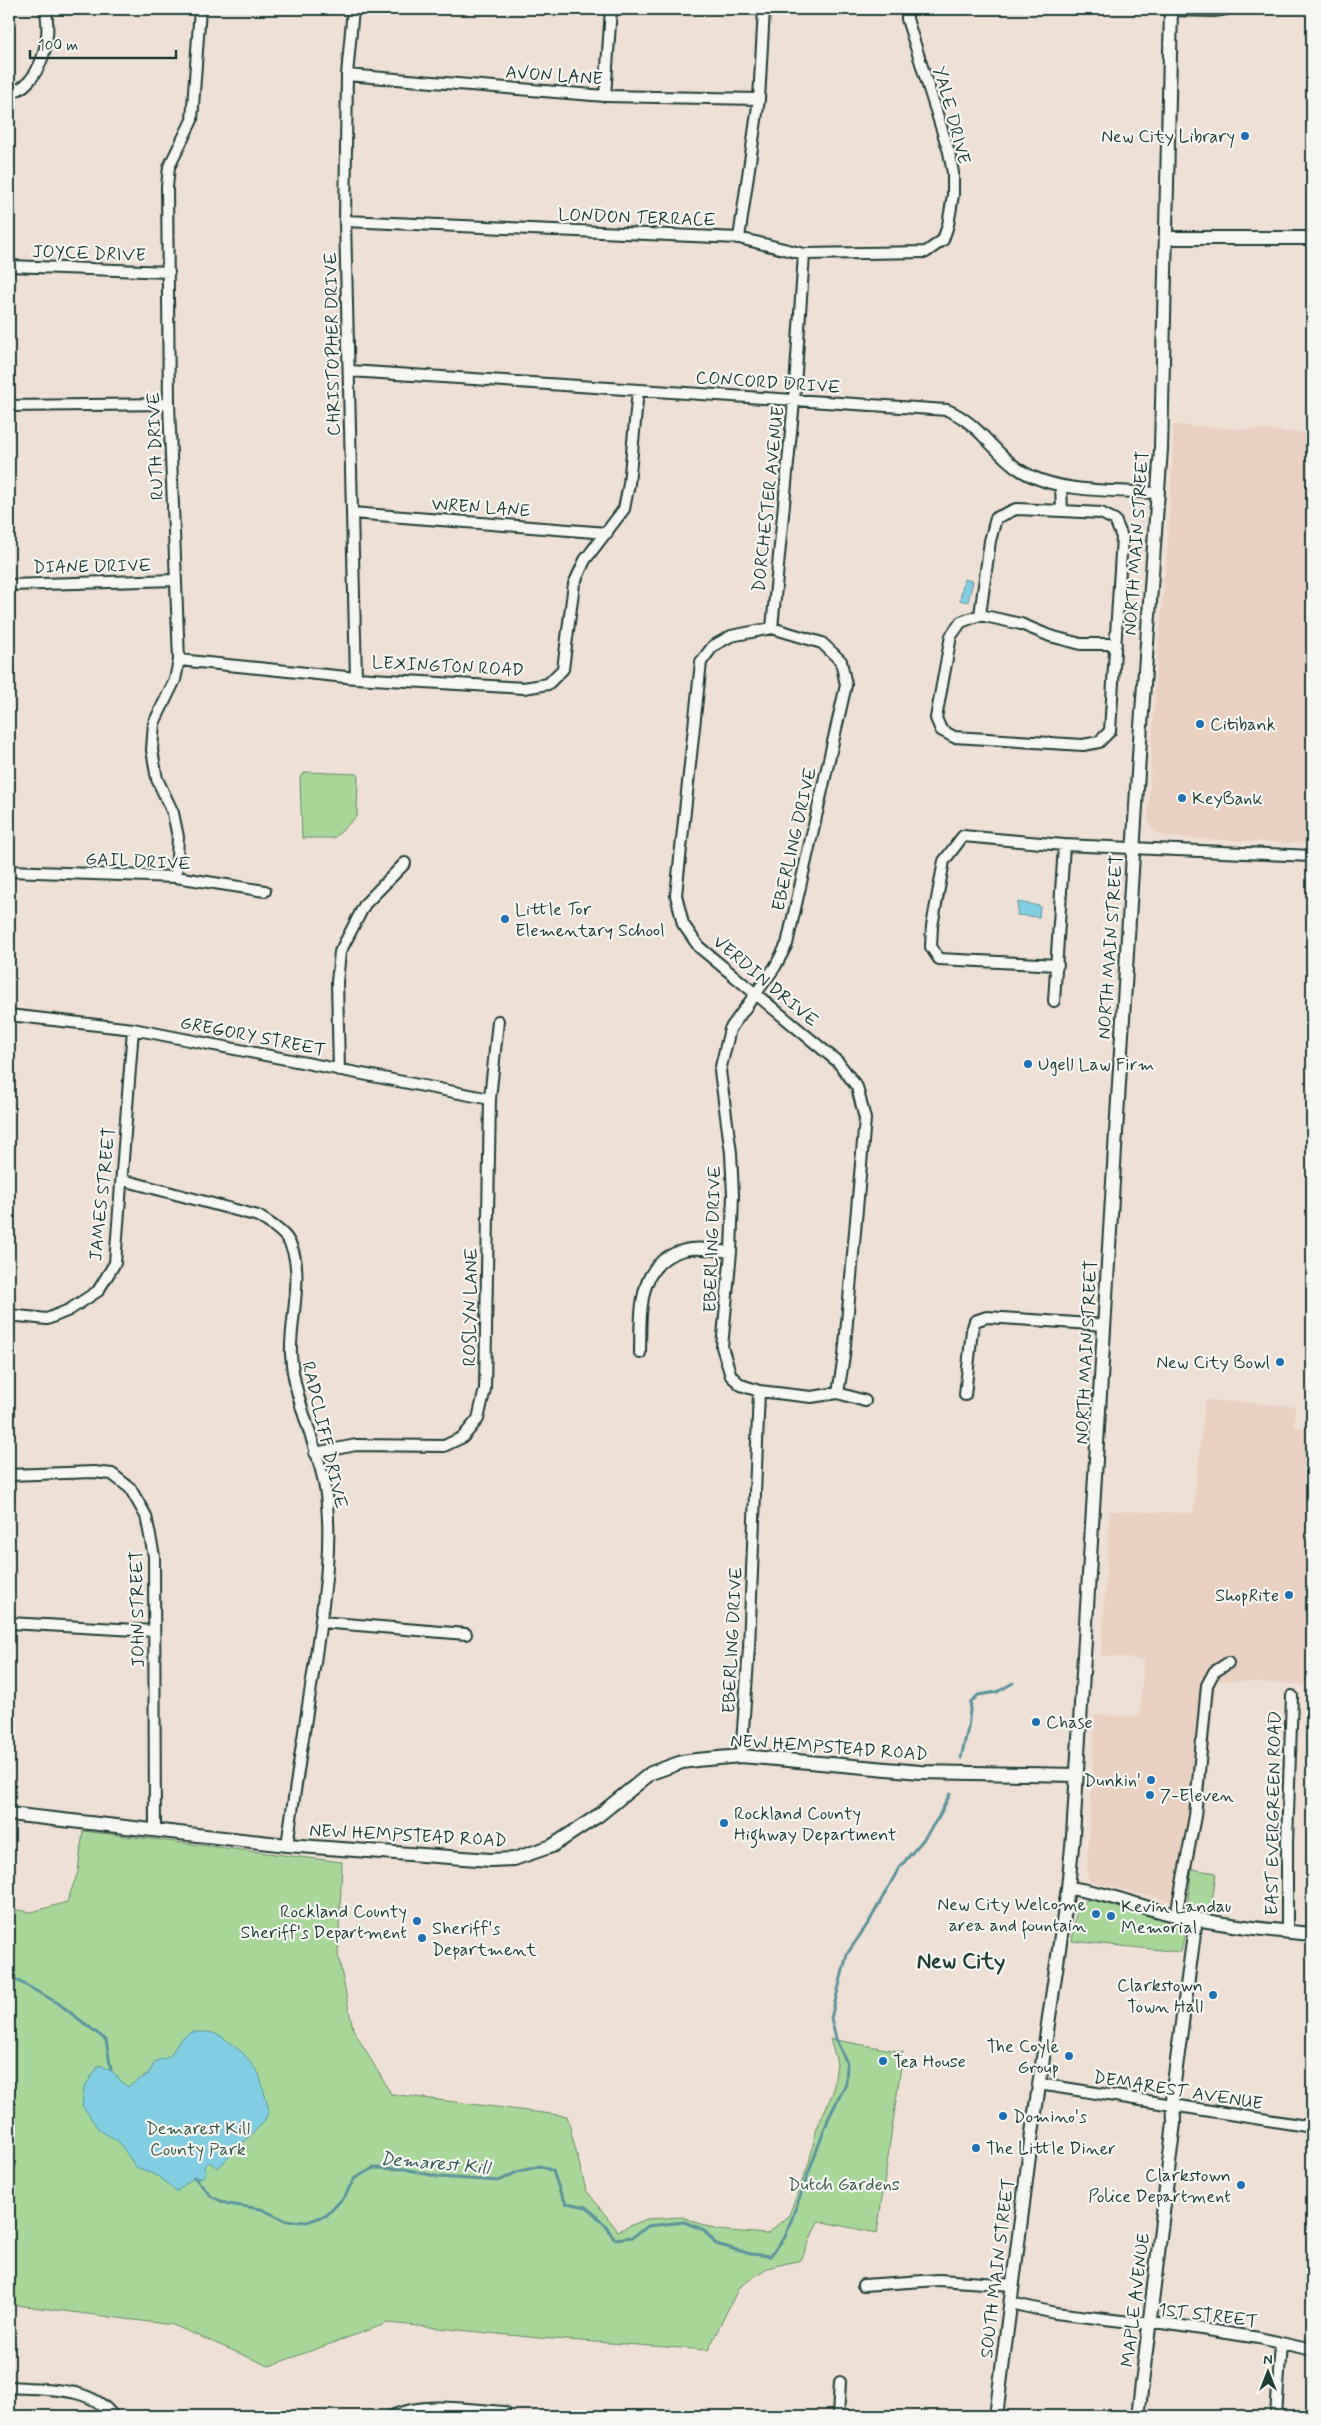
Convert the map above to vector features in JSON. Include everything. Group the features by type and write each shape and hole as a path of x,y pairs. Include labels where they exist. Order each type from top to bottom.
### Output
{"street":[{"path":"9,93 15,92 34,75 45,54 48,20 45,9"},
{"name":"RUTH DRIVE","path":"176,877 178,837 172,813 157,779 152,750 154,723 175,680 179,660 170,404 167,188 170,167 192,120 200,9"},
{"name":"CHRISTOPHER DRIVE","path":"353,9 347,75 345,221 356,678"},
{"path":"605,96 611,9"},
{"path":"739,238 759,100 764,9"},
{"name":"YALE DRIVE","path":"907,9 907,18 949,152 953,173 953,195 948,225 943,240 926,252"},
{"path":"1171,9 1214,11 1227,9"},
{"name":"NORTH MAIN STREET","path":"1068,1888 1077,1775 1105,1326 1142,696 1163,411 1171,9"},
{"name":"AVON LANE","path":"347,75 605,96 759,100"},
{"name":"LONDON TERRACE","path":"345,221 739,238 804,254 926,252"},
{"path":"1167,238 1312,238"},
{"name":"DORCHESTER AVENUE","path":"772,628 794,401 804,254"},
{"name":"JOYCE DRIVE","path":"9,266 169,272"},
{"name":"CONCORD DRIVE","path":"350,371 947,410 962,416 1016,467 1036,479 1061,486 1158,493"},
{"name":"LEXINGTON ROAD","path":"179,660 356,678 524,688 548,684 564,669 574,584 584,560 624,509 629,484 638,390"},
{"path":"9,406 170,404"},
{"path":"1061,486 1062,510"},
{"path":"980,615 990,541 996,518 1016,509 1101,513 1114,520 1122,537 1116,644 1110,731 1099,742 1083,745 954,736 941,730 936,718 950,636 961,622 980,615 1021,624 1050,636 1081,644 1116,644"},
{"name":"WREN LANE","path":"352,513 607,533"},
{"name":"DIANE DRIVE","path":"9,585 176,580"},
{"name":"EBERLING DRIVE","path":"740,1756 749,1648 759,1392 740,1385 731,1376 722,1347 731,1252 731,1154 720,1071 730,1029 756,994 786,944 846,685 841,662 822,642 772,628"},
{"name":"VERDIN DRIVE","path":"772,628 731,636 713,646 701,662 676,895 683,924 699,947 838,1062 857,1087 865,1118 844,1356 838,1393"},
{"path":"1058,965 939,959 931,947 931,940 944,861 963,836 1064,845 1312,856"},
{"path":"1054,1001 1058,965 1064,845"},
{"path":"339,1070 336,982 340,952 365,904 405,863"},
{"name":"GAIL DRIVE","path":"9,871 176,877 265,891"},
{"name":"GREGORY STREET","path":"9,1016 133,1029 490,1099"},
{"name":"ROSLYN LANE","path":"316,1453 356,1445 444,1446 463,1437 478,1419 485,1389 490,1099 498,1022"},
{"name":"JAMES STREET","path":"9,1315 47,1320 69,1310 98,1291 115,1263 123,1180 133,1029"},
{"name":"RADCLIFF DRIVE","path":"123,1180 258,1216 275,1226 287,1237 294,1254 296,1278 290,1354 294,1380 316,1453 327,1502 329,1532 321,1622 287,1845"},
{"path":"640,1354 641,1299 650,1275 667,1256 687,1249 731,1252"},
{"path":"965,1395 972,1330 976,1321 987,1317 1105,1326"},
{"path":"759,1392 812,1397 838,1393 865,1401"},
{"name":"JOHN STREET","path":"9,1476 94,1472 112,1474 130,1488 146,1516 154,1556 155,1831"},
{"path":"321,1622 466,1634"},
{"path":"9,1623 154,1631"},
{"path":"1176,1915 1194,1823 1207,1685 1214,1672 1228,1663"},
{"name":"EAST EVERGREEN ROAD","path":"1287,1931 1287,1842 1292,1696"},
{"name":"NEW HEMPSTEAD ROAD","path":"9,1814 287,1845 490,1860 514,1858 552,1846 599,1815 651,1773 682,1762 740,1756 920,1772 1077,1775"},
{"path":"1068,1888 1090,1891 1196,1919 1245,1928 1312,1934"},
{"name":"SOUTH MAIN STREET","path":"996,2416 1039,2084 1068,1888"},
{"name":"MAPLE AVENUE","path":"1138,2416 1174,2123 1173,2090 1196,1919"},
{"name":"DEMAREST AVENUE","path":"1039,2084 1312,2127"},
{"path":"863,2285 939,2280 1013,2285"},
{"name":"1ST STREET","path":"1011,2303 1055,2313 1249,2336 1312,2350"},
{"path":"1276,2416 1281,2343"},
{"path":"838,2416 840,2382"},
{"path":"9,2387 75,2392 103,2404 114,2416"},
{"path":"392,2416 405,2410 427,2408 504,2412"}],"shaded area":[{"path":"1174,425 1312,433 1312,844 1165,837 1151,827 1148,817 1156,673 1168,538"},
{"path":"1205,1400 1295,1406 1294,1427 1312,1429 1312,1685 1216,1680 1202,1822 1187,1906 1090,1881 1087,1874 1095,1715 1139,1716 1144,1660 1101,1655 1110,1511 1193,1513"}],"green space":[{"path":"306,772 358,774 357,816 334,838 302,838 300,777"},
{"name":"Demarest Kill County Park","path":"83,1831 342,1862 338,1955 353,2029 391,2094 567,2116 586,2190 618,2231 646,2219 682,2217 717,2230 767,2234 789,2215 809,2163 817,2128 833,2092 837,2063 830,2039 903,2052 877,2233 818,2221 801,2260 767,2268 739,2287 708,2350 539,2338 388,2323 269,2366 173,2325 9,2304 9,1909 32,1912 67,1902 78,1872"},
{"path":"1192,1869 1216,1873 1211,1909 1187,1906"},
{"path":"1090,1899 1180,1925 1185,1931 1181,1952 1072,1941 1076,1916 1080,1905"}],"water":[{"path":"964,579 973,581 968,602 960,600"},
{"path":"1018,902 1040,906 1039,917 1017,915"},
{"path":"191,2032 209,2032 221,2036 243,2053 259,2074 269,2110 264,2122 218,2168 209,2162 204,2167 206,2172 202,2178 194,2177 176,2192 160,2177 136,2167 118,2141 99,2130 82,2105 84,2088 99,2065 111,2070 127,2087 147,2075 156,2061 169,2057 181,2039"}],"waterway":[{"name":"Demarest Kill","path":"961,1758 968,1728 971,1702 978,1695 997,1692 1013,1683"},
{"name":"Demarest Kill","path":"194,2177 212,2197 228,2204 261,2209 287,2221 307,2222 327,2215 345,2196 354,2179 373,2168 405,2169 439,2177 499,2181 517,2172 540,2166 553,2171 566,2203 587,2207 606,2226 614,2239 633,2237 648,2226 684,2222 704,2230 716,2244 751,2254 770,2256 785,2237 829,2117 846,2084 847,2063 837,2042 831,2018 847,1954 869,1922 899,1868 923,1840 938,1818 950,1794"},
{"path":"9,1976 58,2003 106,2040 111,2070"}],"place":[{"name":"New City Library","path":"1245,136"},
{"name":"Citibank","path":"1200,724"},
{"name":"KeyBank","path":"1182,798"},
{"name":"Little Tor Elementary School","path":"505,919"},
{"name":"Ugell Law Firm","path":"1028,1064"},
{"name":"New City Bowl","path":"1280,1362"},
{"name":"ShopRite","path":"1289,1595"},
{"name":"Chase","path":"1036,1722"},
{"name":"Dunkin'","path":"1151,1780"},
{"name":"7-Eleven","path":"1150,1795"},
{"name":"Rockland County Highway Department","path":"724,1823"},
{"name":"New City Welcome area and fountain","path":"1096,1914"},
{"name":"Kevin Landau Memorial","path":"1111,1916"},
{"name":"Rockland County Sheriff's Department","path":"417,1921"},
{"name":"Sheriff's Department","path":"422,1938"},
{"name":"Clarkstown Town Hall","path":"1213,1995"},
{"name":"The Coyle Group","path":"1069,2056"},
{"name":"Tea House","path":"883,2061"},
{"name":"Domino's","path":"1003,2116"},
{"name":"The Little Diner","path":"976,2148"},
{"name":"Clarkstown Police Department","path":"1241,2185"}],"district":[{"name":"New City","path":"961,1960"}],"park label":[{"name":"Dutch Gardens","path":"844,2184"}]}
